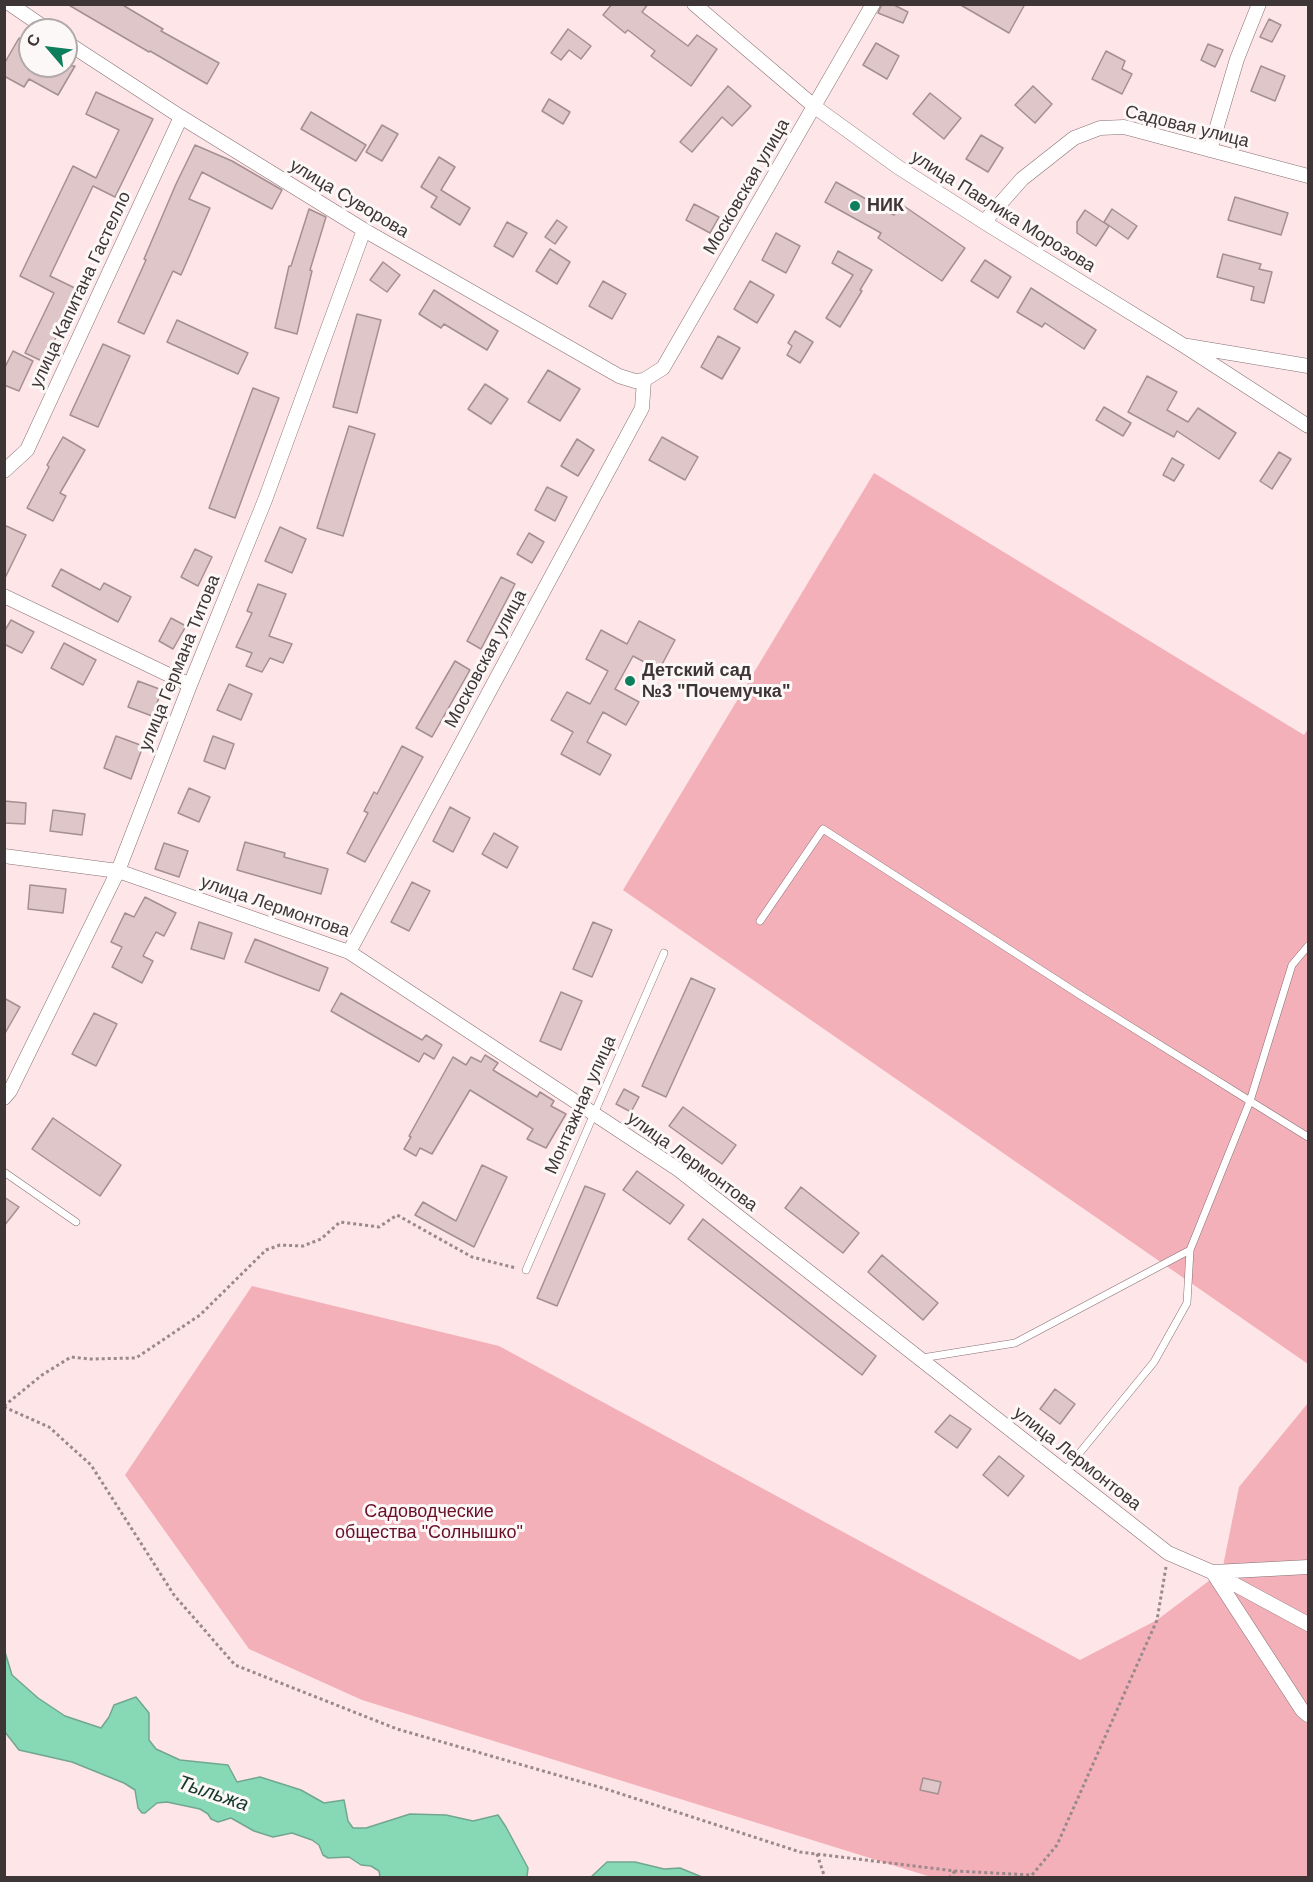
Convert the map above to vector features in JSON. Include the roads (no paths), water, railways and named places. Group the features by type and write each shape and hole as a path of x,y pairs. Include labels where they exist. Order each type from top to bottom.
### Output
{"street":[{"name":"улица Павлика Морозова","path":"694,4 815,107 898,167 1308,426"},
{"name":"Московская улица","path":"349,952 642,408 644,380 663,368 873,4"},
{"path":"1210,150 1237,59 1259,4"},
{"path":"4,12 11,5 30,18"},
{"name":"улица Суворова","path":"78,50 181,117 364,230 619,376 635,381 644,380"},
{"name":"улица Капитана Гастелло","path":"4,471 27,450 181,117"},
{"name":"Садовая улица","path":"984,222 1022,179 1074,138 1100,128 1124,127 1308,177"},
{"name":"улица Германа Титова","path":"4,1098 10,1091 118,871 265,500 364,230"},
{"path":"1183,345 1308,366"},
{"path":"4,596 190,685"},
{"name":"улица Лермонтова","path":"4,856 118,871 349,952 679,1170 1168,1553 1212,1572 1308,1567"},
{"path":"1212,1572 1308,1624"},
{"path":"1212,1572 1302,1710 1308,1715"}],"lane":[{"path":"760,921 823,829 1080,995 1308,1137"},
{"path":"1064,1472 1154,1362 1187,1303 1190,1250 1250,1101 1292,965 1308,946"},
{"name":"Монтажная улица","path":"526,1270 664,953"},
{"path":"4,1172 76,1222"},
{"path":"920,1359 1016,1343 1190,1250"}],"water":[{"name":"Тыльжа","path":"5,1652 12,1675 38,1698 65,1716 101,1728 114,1705 136,1697 149,1713 149,1740 156,1749 180,1760 228,1765 237,1782 260,1777 301,1790 324,1803 344,1800 348,1821 353,1828 366,1828 410,1814 446,1815 473,1821 498,1815 528,1868 527,1877 380,1877 379,1871 371,1866 361,1865 349,1857 328,1858 323,1855 319,1845 312,1840 292,1833 273,1837 254,1831 231,1818 218,1822 200,1809 167,1802 157,1803 142,1813 138,1808 135,1790 124,1783 72,1762 19,1750 5,1732"},
{"path":"607,1862 635,1862 664,1869 680,1868 702,1877 591,1877"}],"place":[{"name":"НИК","path":"855,206"},
{"name":"Детский сад №3 \"Почемучка\"","path":"630,681"}],"park label":[{"name":"Садоводческие общества \"Солнышко\"","path":"429,1522"}]}
